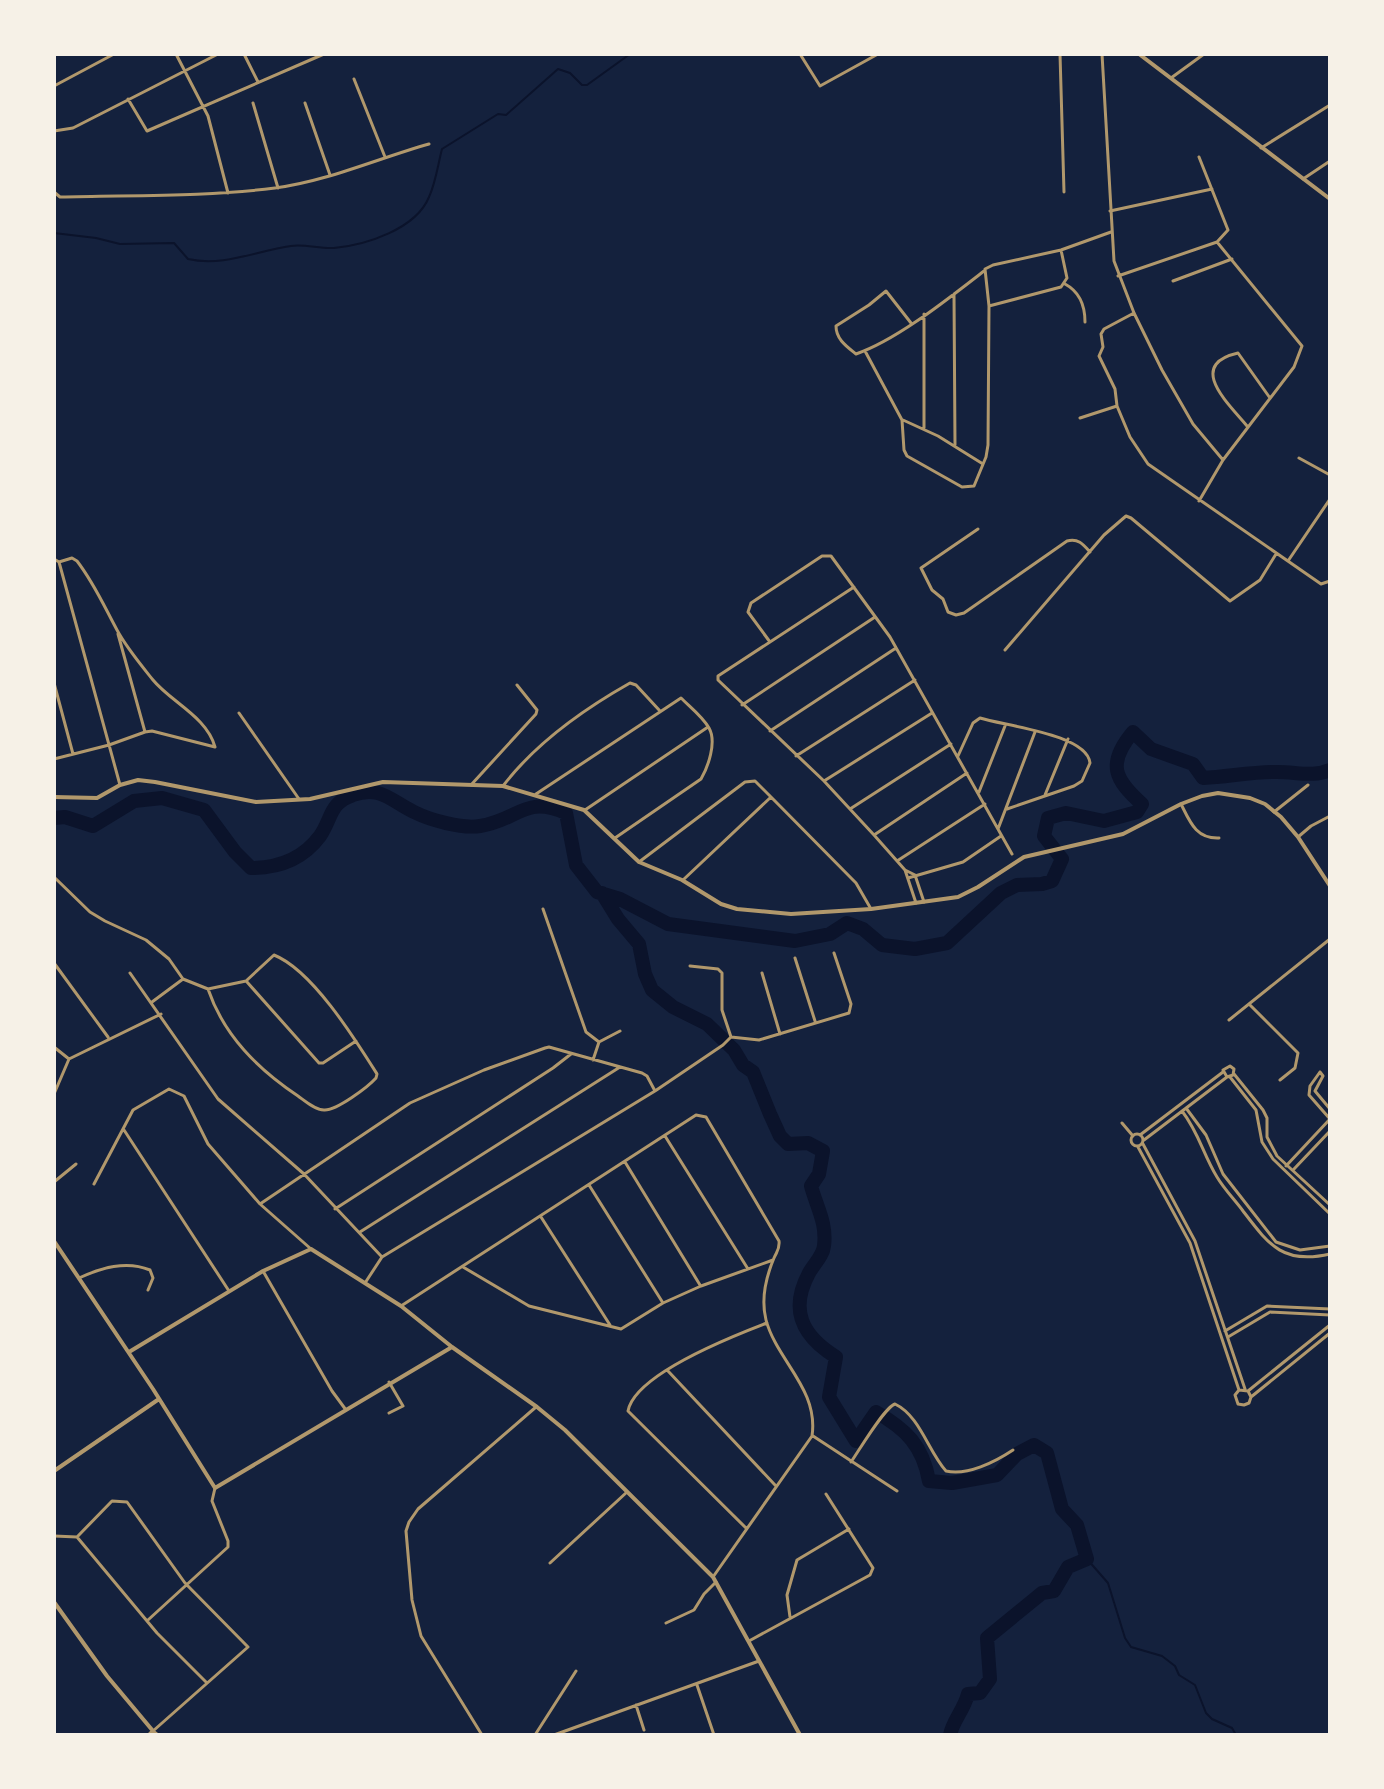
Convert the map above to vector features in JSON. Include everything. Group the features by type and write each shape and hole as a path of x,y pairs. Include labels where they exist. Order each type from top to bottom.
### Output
{"street":[{"path":"54,86 114,54"},
{"path":"176,54 208,116 228,193"},
{"path":"54,131 73,128 218,54"},
{"path":"244,54 258,82"},
{"path":"128,99 147,131 324,54"},
{"path":"800,54 820,86 878,54"},
{"path":"1060,54 1064,192"},
{"path":"1102,54 1111,232 1118,276 1134,313 1193,424 1223,460"},
{"path":"1139,54 1330,199"},
{"path":"1171,78 1204,54"},
{"path":"354,79 385,157"},
{"path":"253,103 278,188"},
{"path":"305,103 330,175"},
{"path":"1261,148 1330,105"},
{"path":"54,192 60,197 228,193 278,188 429,144"},
{"path":"1118,276 1217,242 1228,228 1199,157"},
{"path":"1303,179 1330,161"},
{"path":"1110,211 1212,189"},
{"path":"911,323 886,291 836,326 837,337 856,354 865,351 911,323 993,265 1061,250 1111,232"},
{"path":"1199,501 1247,426 1294,367 1302,346 1217,242"},
{"path":"1061,250 1067,278 1065,284"},
{"path":"1173,281 1232,259"},
{"path":"865,351 902,420 907,456 962,487 974,486 988,445 989,306 985,269"},
{"path":"989,306 1065,284"},
{"path":"1065,284 1081,301 1085,322"},
{"path":"954,294 955,445"},
{"path":"1134,313 1104,329 1099,360 1113,383 1117,406 1130,437 1148,464 1321,584 1330,581"},
{"path":"924,314 924,428"},
{"path":"1247,426 1212,377 1214,365 1238,353 1270,398"},
{"path":"1080,418 1117,406"},
{"path":"902,420 924,428 983,464"},
{"path":"1299,458 1330,475"},
{"path":"1288,561 1330,499"},
{"path":"1005,650 1120,519 1131,518 1233,601 1267,573 1276,554"},
{"path":"978,529 921,568 932,590 943,599 948,612 956,615 964,613 1067,541 1080,541 1090,552"},
{"path":"770,642 748,612 751,603 822,556 831,556 896,648 1012,854"},
{"path":"59,562 72,558 77,561 103,599 117,631 145,732"},
{"path":"54,559 59,562 120,785"},
{"path":"854,587 718,676 718,680 824,781 874,835 905,870 916,903"},
{"path":"742,705 875,617"},
{"path":"54,759 152,731 215,746 200,723 152,679 117,631"},
{"path":"770,731 896,648"},
{"path":"796,756 915,680"},
{"path":"54,683 73,754"},
{"path":"503,786 520,766 569,723 630,683 636,685 660,711"},
{"path":"471,785 536,714 537,710 517,685"},
{"path":"536,794 681,698 711,733 708,767 701,779 613,839"},
{"path":"824,781 933,712"},
{"path":"239,713 299,800"},
{"path":"958,756 976,720 980,718 1068,739 1087,753 1090,763 1082,781 1007,809"},
{"path":"979,792 1005,726"},
{"path":"584,810 708,727"},
{"path":"998,829 1035,732"},
{"path":"1045,796 1068,739"},
{"path":"850,809 951,744"},
{"path":"874,835 967,773"},
{"path":"54,797 97,798 120,785 138,780 256,802 324,797 383,782 503,786 584,810 639,862 682,880 721,904 737,909 791,914 871,909 958,897 1017,860 1123,834 1181,804 1218,793 1250,798 1274,812 1298,837 1330,886"},
{"path":"639,862 745,782 755,781 856,883 871,909"},
{"path":"1274,812 1308,785"},
{"path":"682,880 771,797"},
{"path":"897,861 985,804"},
{"path":"1181,804 1199,833 1219,838"},
{"path":"1298,837 1330,816"},
{"path":"908,878 963,862 1001,835"},
{"path":"905,870 915,875 924,902"},
{"path":"54,877 90,912 146,940 169,959 183,979 208,989 246,981 269,958 278,957 299,970 356,1041 377,1074 376,1078 334,1109 317,1109 255,1064 230,1033 213,1005 208,989"},
{"path":"543,909 586,1032 599,1042"},
{"path":"1229,1020 1330,939"},
{"path":"365,1283 382,1257 655,1091 729,1039 754,1040 780,1035 815,1021 849,1013 851,1009 834,953"},
{"path":"795,958 815,1021"},
{"path":"54,963 109,1038"},
{"path":"690,966 721,971 722,1010 729,1039"},
{"path":"130,973 218,1099 304,1174 382,1257"},
{"path":"762,973 780,1035"},
{"path":"152,1002 183,979"},
{"path":"246,981 319,1063 356,1041"},
{"path":"1250,1005 1298,1053 1295,1068 1280,1080"},
{"path":"54,1094 69,1059 161,1014"},
{"path":"593,1060 599,1042 620,1031"},
{"path":"54,1047 69,1059"},
{"path":"260,1204 410,1103 484,1070 545,1048 647,1076 655,1091"},
{"path":"335,1209 571,1054"},
{"path":"359,1233 620,1067"},
{"path":"1283,1169 1330,1119 1309,1095 1310,1086 1320,1072 1323,1076 1315,1091 1330,1109"},
{"path":"1228,1075 1246,1087 1261,1106 1267,1118 1267,1137 1277,1156 1330,1205"},
{"path":"1228,1075 1256,1110 1267,1150 1330,1214"},
{"path":"1133,1136 1140,1135 1228,1075"},
{"path":"1241,1091 1246,1087"},
{"path":"94,1184 133,1110 169,1089 182,1094 208,1144 260,1204 311,1249 401,1306 565,1430 715,1579 800,1735"},
{"path":"1138,1147 1201,1094"},
{"path":"1256,1110 1261,1106"},
{"path":"1184,1110 1198,1127 1223,1174 1264,1229 1284,1246 1300,1250 1330,1246"},
{"path":"401,1306 696,1115 702,1115 779,1241 780,1247 764,1292 767,1323 809,1401 813,1427 812,1436 746,1528 694,1610 666,1623"},
{"path":"1122,1123 1133,1136 1132,1143 1138,1147 1190,1243 1239,1390 1235,1398 1241,1405 1247,1405 1251,1397 1330,1333"},
{"path":"1198,1127 1218,1178 1259,1233 1281,1252 1299,1256 1330,1254"},
{"path":"124,1130 229,1291"},
{"path":"1319,1131 1325,1137"},
{"path":"1289,1175 1330,1131"},
{"path":"1140,1135 1195,1241 1227,1338 1251,1397"},
{"path":"665,1136 748,1269"},
{"path":"1262,1138 1267,1137"},
{"path":"1300,1151 1306,1156"},
{"path":"1145,1160 1151,1157"},
{"path":"625,1162 701,1286"},
{"path":"54,1182 76,1164"},
{"path":"1218,1178 1223,1174"},
{"path":"589,1185 663,1303"},
{"path":"1161,1188 1166,1185"},
{"path":"1236,1202 1241,1197"},
{"path":"1175,1214 1180,1211"},
{"path":"541,1217 611,1325"},
{"path":"1259,1233 1264,1229"},
{"path":"54,1241 215,1488 212,1501 228,1541 228,1547 147,1621"},
{"path":"1190,1243 1195,1241"},
{"path":"1281,1252 1284,1246"},
{"path":"129,1352 263,1271 311,1249"},
{"path":"1299,1256 1300,1250"},
{"path":"463,1267 529,1306 621,1329 663,1303 773,1260"},
{"path":"78,1278 115,1266 144,1267 150,1270 153,1278 148,1290"},
{"path":"263,1271 346,1410"},
{"path":"1208,1296 1214,1294"},
{"path":"1220,1334 1275,1305 1330,1309"},
{"path":"1294,1307 1294,1312"},
{"path":"1312,1308 1312,1314"},
{"path":"1222,1341 1262,1311 1330,1315"},
{"path":"746,1528 628,1411 629,1405 647,1382 725,1339 767,1323"},
{"path":"1239,1390 1246,1390 1330,1325"},
{"path":"215,1488 452,1347"},
{"path":"1287,1357 1292,1364"},
{"path":"668,1371 776,1486"},
{"path":"389,1382 403,1406 389,1413"},
{"path":"54,1471 159,1399"},
{"path":"851,1462 884,1411 895,1404 902,1407 918,1426 942,1468 949,1472 969,1470 1013,1450"},
{"path":"482,1735 421,1636 412,1600 406,1531 418,1509 537,1407"},
{"path":"812,1436 897,1491"},
{"path":"550,1563 627,1492"},
{"path":"749,1641 870,1575 873,1568 826,1494"},
{"path":"54,1602 153,1734 248,1647 188,1586 127,1502 112,1501 77,1537"},
{"path":"791,1618 787,1595 797,1560 849,1529"},
{"path":"54,1536 77,1537 147,1621 207,1683"},
{"path":"554,1735 759,1661"},
{"path":"535,1735 576,1671"},
{"path":"697,1684 714,1735"},
{"path":"636,1705 644,1730"}],"waterway":[{"path":"54,233 120,244 174,243 188,259 201,261 227,260 291,246 334,248 375,239 402,226 422,208 429,197 442,149 498,114 506,115 558,69 570,73 582,85 587,85 630,54"},
{"path":"54,818 65,817 93,826 134,801 162,798 204,810 251,868 280,864 306,851 320,836 339,802 362,792 378,793 421,815 464,826 493,823 531,808 552,808 566,813 576,865 597,892 620,899 668,924 795,941 830,934 847,923 863,929 882,945 915,949 947,943 1001,893 1017,885 1052,881 1062,859 1044,836 1048,818 1066,813 1104,821 1137,812 1142,804 1125,787 1117,771 1119,753 1133,732 1151,749 1193,764 1203,778 1265,772 1316,774 1330,770"},
{"path":"602,893 639,944 652,990 673,1007 707,1024 734,1050 743,1065 753,1072 780,1136 788,1144 808,1143 823,1151 819,1174 811,1186 823,1223 824,1246 803,1286 800,1310 807,1331 836,1357 829,1397 856,1441 876,1412 912,1440 918,1448 929,1481 952,1483 997,1475 1017,1454 1034,1445 1047,1453 1062,1509 1077,1525 1087,1559 1068,1567 1054,1591 1042,1593 987,1638 990,1679 980,1693 968,1694 950,1735"},
{"path":"1087,1559 1108,1583 1125,1638 1131,1647 1162,1656 1175,1666 1179,1675 1195,1685 1206,1713 1232,1728 1236,1735"}]}
